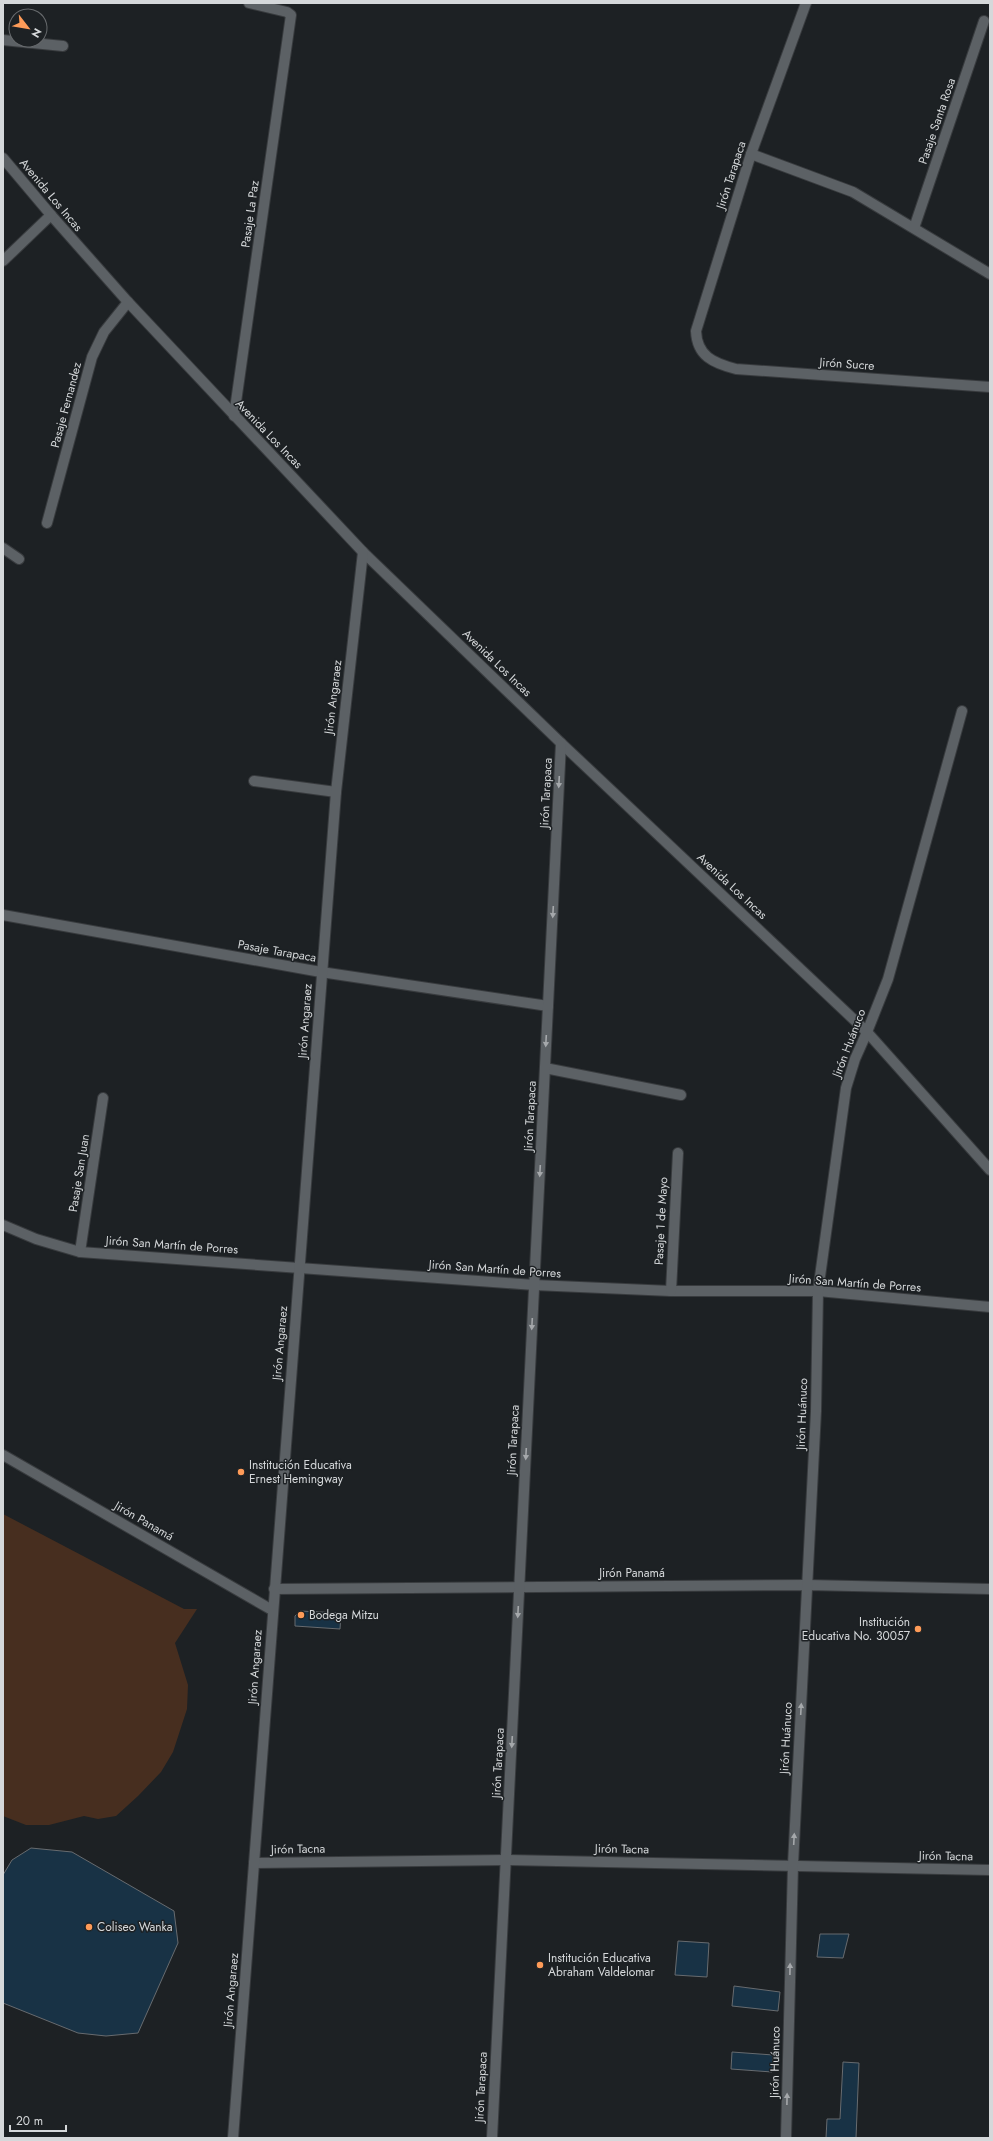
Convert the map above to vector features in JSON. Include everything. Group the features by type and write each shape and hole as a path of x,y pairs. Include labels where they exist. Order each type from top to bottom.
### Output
{"street":[{"name":"Pasaje La Paz","path":"234,416 291,15 287,12 250,3"},
{"name":"Jirón Tarapaca","path":"706,355 697,343 696,331 751,154 806,3"},
{"name":"Pasaje Santa Rosa","path":"914,228 984,21"},
{"path":"3,40 63,46"},
{"path":"751,154 853,192 990,274"},
{"name":"Avenida Los Incas","path":"3,158 128,302 363,552 561,743 868,1032 990,1170"},
{"path":"3,260 51,215"},
{"name":"Pasaje Fernandez","path":"47,523 92,357 104,332 128,302"},
{"name":"Jirón Sucre","path":"706,355 719,365 736,369 990,387"},
{"path":"3,548 19,559"},
{"name":"Jirón Angaraez","path":"233,2138 272,1610 300,1267 321,972 336,792 363,552"},
{"name":"Jirón Huánuco","path":"786,2138 793,1865 816,1411 818,1291 846,1088 855,1059 868,1032 888,979 962,711"},
{"name":"Jirón Tarapaca","path":"492,2138 561,743"},
{"path":"254,781 336,792"},
{"name":"Pasaje Tarapaca","path":"3,915 321,972 548,1006"},
{"path":"545,1068 681,1095"},
{"name":"Pasaje San Juan","path":"80,1252 103,1098"},
{"name":"Pasaje 1 de Mayo","path":"671,1291 678,1153"},
{"name":"Jirón San Martín de Porres","path":"3,1225 36,1239 80,1252 534,1285 671,1291 818,1291 990,1307"},
{"name":"Jirón Panamá","path":"3,1455 272,1610"},
{"name":"Jirón Panamá","path":"274,1589 807,1585 990,1589"},
{"name":"Jirón Tacna","path":"254,1863 506,1860 990,1870"}],"shaded area":[{"path":"3,1514 184,1609 197,1609 175,1643 188,1685 187,1709 173,1752 161,1772 116,1816 98,1819 84,1816 49,1825 26,1825 3,1816"}],"building":[{"path":"300,1611 341,1613 340,1629 295,1626 295,1616"},
{"name":"Coliseo Wanka","path":"31,1848 72,1852 174,1911 178,1943 138,2033 106,2036 78,2033 3,2003 3,1875 12,1860"},
{"path":"820,1934 849,1934 843,1958 817,1957"},
{"path":"678,1941 709,1943 707,1977 675,1975"},
{"path":"734,1986 780,1992 778,2011 732,2006"},
{"path":"732,2052 773,2055 772,2072 731,2069"},
{"path":"843,2062 859,2063 856,2138 826,2138 827,2119 840,2119"}],"place":[{"name":"Institución Educativa Ernest Hemingway","path":"241,1472"},
{"name":"Bodega Mitzu","path":"301,1615"},
{"name":"Institución Educativa No. 30057","path":"918,1629"},
{"name":"Coliseo Wanka","path":"89,1927"},
{"name":"Institución Educativa Abraham Valdelomar","path":"540,1965"}]}
